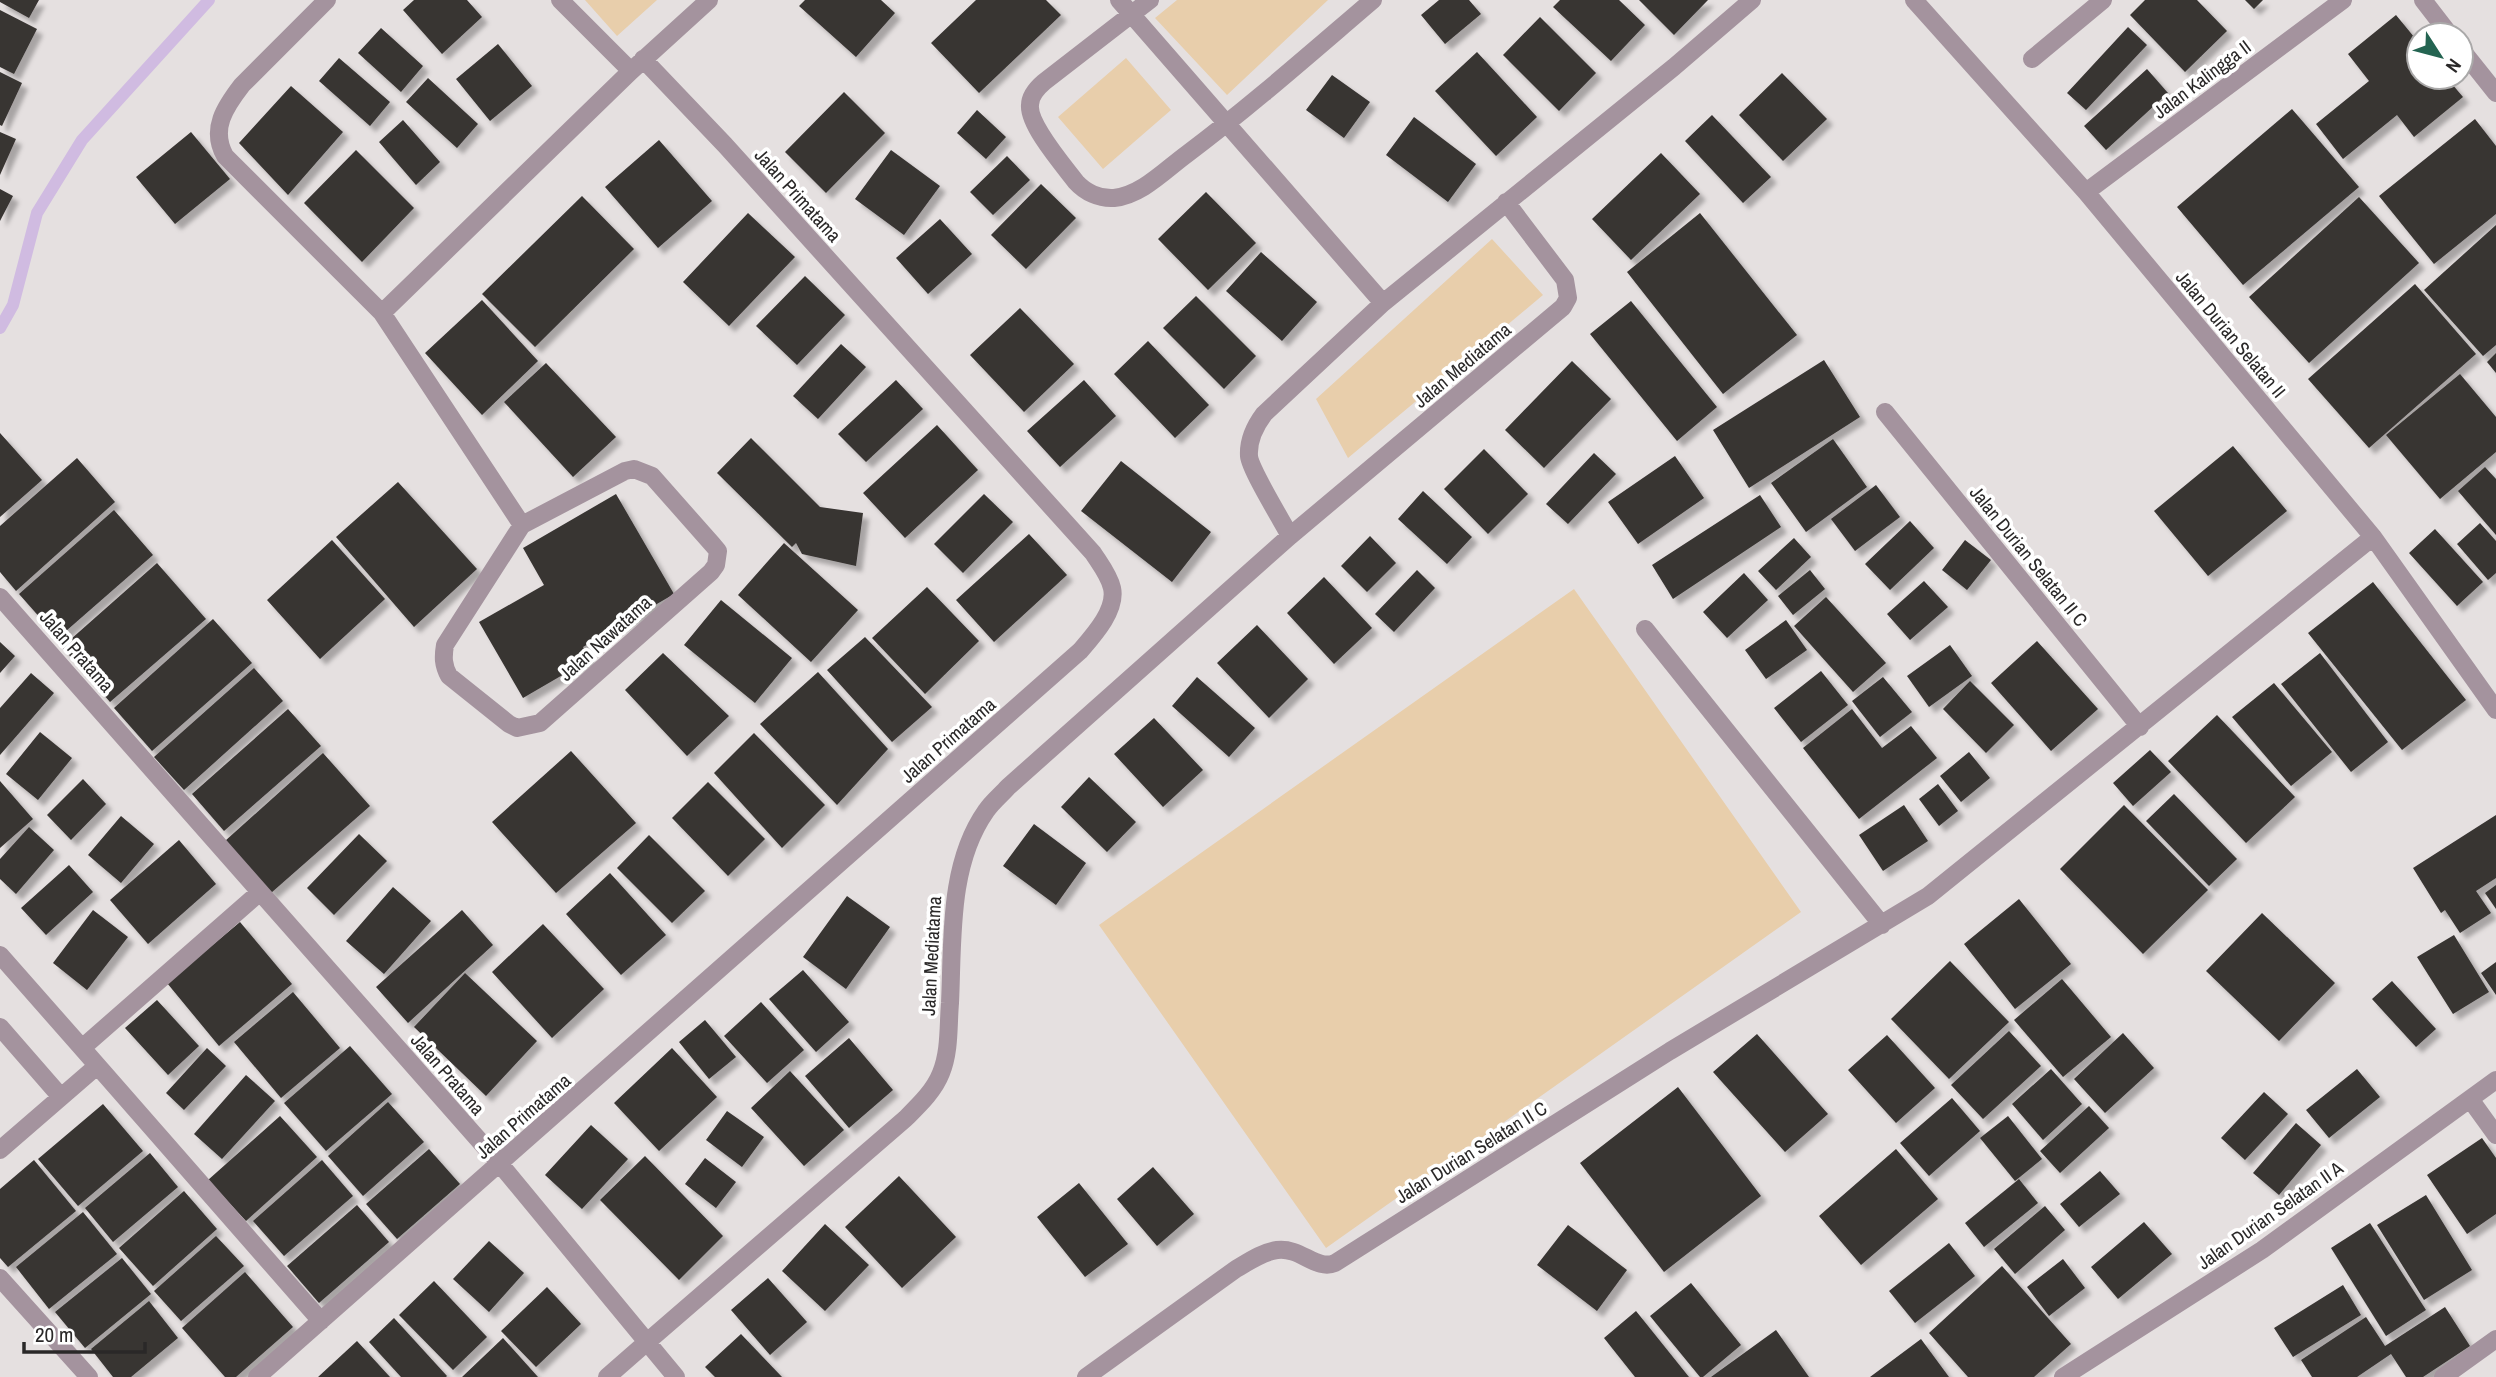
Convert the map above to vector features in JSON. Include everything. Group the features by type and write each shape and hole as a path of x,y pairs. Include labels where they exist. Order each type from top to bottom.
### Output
{"street":[{"path":"327,0 230,100 220,119 217,134 219,145 225,156 382,313 522,525"},
{"name":"Jalan Primatama","path":"257,1377 1080,652 1097,631 1109,608 1113,591 1107,575 1093,553 725,145 637,65 559,0"},
{"path":"382,313 637,65 709,0"},
{"path":"1119,0 1384,303"},
{"path":"1150,0 1044,82 1033,94 1031,115 1076,182 1083,190 1095,196 1112,198 1143,187 1227,125 1373,0"},
{"path":"1290,536 1249,459 1249,447 1256,425 1384,303 1674,67 1752,0"},
{"name":"Jalan Durian Selatan II","path":"1914,0 2086,192 2373,537 2496,710"},
{"path":"2032,59 2103,0"},
{"name":"Jalan Kalingga II","path":"2086,192 2343,0"},
{"path":"2423,0 2439,21"},
{"path":"2475,67 2496,93"},
{"name":"Jalan Mediatama","path":"647,1342 905,1119 927,1096 941,1074 946,1058 957,886 969,846 986,812 1008,787 1290,536 1563,307 1568,298 1565,279 1506,202"},
{"name":"Jalan Durian Selatan II C","path":"1885,412 2140,727"},
{"name":"Jalan Nawatama","path":"634,469 652,476 718,551 716,565 711,572 547,718 540,723 517,728 449,676 443,655 445,645 522,525 625,471 634,469"},
{"name":"Jalan Durian Selatan II C","path":"1086,1377 1236,1269 1268,1252 1296,1251 1322,1265 1335,1263 1670,1051 1928,895 2373,537"},
{"name":"Jalan Pratama","path":"0,597 500,1164 647,1342"},
{"path":"1645,629 1882,925"},
{"path":"82,1048 260,892"},
{"path":"0,955 321,1321"},
{"path":"0,1027 61,1097"},
{"path":"0,1150 97,1066"},
{"name":"Jalan Durian Selatan II A","path":"2063,1377 2262,1250 2496,1080"},
{"path":"2470,1099 2496,1135"},
{"path":"0,1278 89,1377"},
{"path":"2443,1377 2496,1339"},
{"path":"607,1377 647,1342 676,1377"}],"shaded area":[{"path":"585,0 657,0 617,36"},
{"path":"1177,0 1328,0 1227,95 1155,18"},
{"path":"1126,58 1171,110 1103,169 1058,117"},
{"path":"1492,239 1543,295 1348,458 1316,399"},
{"path":"1574,589 1801,912 1326,1248 1099,925"}],"building":[{"path":"0,0 39,0 29,18"},
{"path":"414,0 467,0 482,17 442,54 403,10"},
{"path":"805,0 881,0 895,13 856,57 799,6"},
{"path":"976,0 1046,0 1061,15 979,93 931,43"},
{"path":"1439,0 1469,0 1481,14 1445,44 1421,15"},
{"path":"1560,0 1619,0 1645,25 1611,61 1553,7"},
{"path":"1639,0 1708,0 1674,35"},
{"path":"2145,0 2197,0 2227,31 2185,72 2130,15"},
{"path":"2245,0 2263,0 2254,9"},
{"path":"0,10 37,29 14,74 0,67"},
{"path":"2396,15 2405,26 2405,91 2458,91 2463,97 2414,137 2397,115 2343,159 2316,124 2369,81 2348,54"},
{"path":"1540,17 1596,73 1559,111 1503,55"},
{"path":"2128,27 2147,45 2086,110 2067,93"},
{"path":"381,28 423,66 401,92 358,53"},
{"path":"498,44 532,86 490,121 456,79"},
{"path":"1477,52 1537,117 1496,156 1435,91"},
{"path":"339,58 390,102 370,126 319,81"},
{"path":"2147,69 2168,93 2106,150 2084,126"},
{"path":"0,72 22,83 2,126 0,125"},
{"path":"1782,73 1827,119 1783,161 1739,115"},
{"path":"1332,75 1370,102 1344,138 1306,110"},
{"path":"428,78 478,124 457,148 406,102"},
{"path":"291,86 343,132 288,195 239,143"},
{"path":"844,92 885,133 826,193 785,152"},
{"path":"2292,109 2359,187 2243,285 2177,207"},
{"path":"977,110 1006,137 986,159 957,133"},
{"path":"1712,115 1771,177 1743,203 1685,141"},
{"path":"1414,117 1476,164 1448,202 1386,155"},
{"path":"2475,119 2496,146 2496,214 2434,264 2379,196"},
{"path":"403,120 440,162 416,185 379,142"},
{"path":"0,132 16,139 0,175"},
{"path":"191,132 230,179 175,224 136,177"},
{"path":"659,140 712,201 658,248 605,187"},
{"path":"356,150 414,208 362,262 304,203"},
{"path":"891,150 940,186 904,235 855,199"},
{"path":"1661,153 1700,194 1631,260 1592,219"},
{"path":"1007,156 1030,180 993,215 970,192"},
{"path":"1041,184 1076,218 1026,269 991,235"},
{"path":"0,189 13,196 0,221"},
{"path":"1206,192 1256,243 1208,290 1158,239"},
{"path":"582,196 634,249 535,347 482,294"},
{"path":"2359,197 2419,263 2309,363 2249,297"},
{"path":"748,213 795,257 729,326 683,282"},
{"path":"1700,213 1797,335 1723,394 1627,272"},
{"path":"940,219 972,254 928,294 896,258"},
{"path":"2496,225 2496,345 2483,356 2424,290"},
{"path":"1261,252 1317,302 1282,341 1226,291"},
{"path":"805,276 845,315 797,365 756,326"},
{"path":"2415,284 2476,354 2369,448 2308,379"},
{"path":"1196,296 1256,356 1224,389 1163,328"},
{"path":"482,300 538,361 482,415 425,353"},
{"path":"1631,301 1717,407 1677,441 1590,334"},
{"path":"1020,308 1074,364 1024,412 970,355"},
{"path":"1148,341 1209,405 1175,438 1114,374"},
{"path":"841,344 866,367 818,419 793,396"},
{"path":"2496,353 2496,373 2487,362"},
{"path":"1824,360 1860,417 1749,488 1713,430"},
{"path":"1572,361 1611,399 1544,468 1505,430"},
{"path":"546,363 616,437 573,477 504,402"},
{"path":"2460,374 2496,417 2496,452 2440,499 2386,435"},
{"path":"896,380 923,409 866,462 838,434"},
{"path":"1084,380 1116,416 1060,467 1027,431"},
{"path":"937,425 978,470 905,538 863,493"},
{"path":"0,433 42,480 0,517"},
{"path":"751,438 820,507 863,513 856,566 802,554 796,543 792,547 717,473"},
{"path":"1833,439 1867,487 1806,532 1771,483"},
{"path":"2233,446 2287,511 2208,576 2154,511"},
{"path":"1484,449 1528,494 1488,534 1444,489"},
{"path":"1594,453 1616,474 1568,524 1546,504"},
{"path":"1675,456 1704,498 1638,544 1608,502"},
{"path":"77,458 115,502 16,591 0,572 0,526"},
{"path":"1121,461 1211,532 1172,582 1081,511"},
{"path":"2485,467 2496,479 2496,535 2458,491"},
{"path":"398,482 477,569 414,627 336,537"},
{"path":"1876,485 1900,517 1855,551 1831,519"},
{"path":"1423,491 1472,537 1447,564 1398,519"},
{"path":"616,494 674,594 583,647 590,659 523,698 479,622 544,585 523,548"},
{"path":"984,494 1013,522 963,573 934,544"},
{"path":"1760,495 1781,527 1673,599 1652,565"},
{"path":"114,510 153,555 58,638 19,594"},
{"path":"1910,521 1934,548 1890,590 1865,564"},
{"path":"2480,523 2496,541 2496,573 2488,580 2457,544"},
{"path":"2435,529 2483,582 2457,606 2409,553"},
{"path":"1029,534 1067,575 994,642 956,600"},
{"path":"1370,536 1396,563 1367,592 1341,566"},
{"path":"1794,538 1811,557 1776,590 1758,571"},
{"path":"332,540 385,599 320,659 267,600"},
{"path":"1965,540 1991,560 1967,590 1942,570"},
{"path":"784,543 858,610 811,662 738,595"},
{"path":"157,563 206,619 110,702 62,647"},
{"path":"1417,570 1435,588 1394,632 1375,614"},
{"path":"1810,570 1825,589 1793,615 1778,596"},
{"path":"1744,573 1768,600 1727,638 1703,612"},
{"path":"1324,577 1372,628 1334,664 1287,613"},
{"path":"1924,581 1948,607 1910,640 1887,614"},
{"path":"2373,582 2466,700 2402,750 2308,633"},
{"path":"927,587 979,641 925,694 872,638"},
{"path":"1826,597 1886,663 1853,692 1794,626"},
{"path":"721,600 792,658 755,703 684,645"},
{"path":"213,619 252,663 152,751 114,708"},
{"path":"1786,620 1807,650 1766,679 1745,650"},
{"path":"1257,625 1308,679 1269,718 1217,663"},
{"path":"865,637 932,707 892,742 827,670"},
{"path":"2037,641 2098,709 2051,751 1991,683"},
{"path":"0,642 15,656 0,673"},
{"path":"1950,645 1972,676 1929,707 1907,676"},
{"path":"663,653 729,716 687,756 625,690"},
{"path":"2320,653 2388,742 2351,772 2281,684"},
{"path":"254,668 283,701 184,790 154,757"},
{"path":"1821,671 1848,705 1801,742 1774,708"},
{"path":"818,672 888,749 837,805 760,724"},
{"path":"31,673 54,693 0,755 0,708"},
{"path":"1197,677 1255,728 1229,757 1172,706"},
{"path":"1883,677 1912,712 1880,737 1852,701"},
{"path":"1970,681 2014,725 1986,753 1943,709"},
{"path":"2274,683 2332,752 2291,786 2232,717"},
{"path":"288,709 321,746 224,831 192,794"},
{"path":"1852,709 1882,748 1911,726 1937,758 1859,819 1803,748"},
{"path":"2217,715 2295,797 2246,843 2168,761"},
{"path":"1154,718 1203,770 1163,807 1114,754"},
{"path":"40,732 72,758 38,800 6,774"},
{"path":"754,733 825,805 782,848 714,773"},
{"path":"2150,750 2171,772 2133,806 2113,783"},
{"path":"571,751 636,823 556,893 492,822"},
{"path":"1969,752 1990,778 1961,802 1940,776"},
{"path":"323,753 370,806 271,893 225,841"},
{"path":"1089,777 1136,822 1107,852 1061,807"},
{"path":"83,779 106,804 71,840 47,815"},
{"path":"0,781 33,819 0,848"},
{"path":"708,782 765,839 728,876 672,818"},
{"path":"1938,784 1958,811 1939,826 1919,799"},
{"path":"2174,794 2237,859 2209,886 2146,821"},
{"path":"1904,805 1928,841 1883,871 1859,835"},
{"path":"2124,805 2208,890 2143,954 2060,869"},
{"path":"2496,815 2496,878 2476,891 2491,913 2460,933 2445,910 2441,913 2413,868"},
{"path":"121,816 154,844 121,883 88,855"},
{"path":"1034,824 1086,863 1056,905 1003,866"},
{"path":"29,827 54,850 16,894 0,879 0,859"},
{"path":"359,834 387,861 334,915 307,888"},
{"path":"649,835 705,891 672,923 617,868"},
{"path":"179,840 216,884 148,944 110,900"},
{"path":"69,865 93,892 46,935 21,908"},
{"path":"610,873 666,935 621,975 566,914"},
{"path":"2496,885 2496,909 2485,893"},
{"path":"393,887 431,921 384,974 346,941"},
{"path":"847,896 890,927 846,989 803,957"},
{"path":"2019,899 2071,964 2015,1009 1964,944"},
{"path":"93,910 128,937 87,990 53,963"},
{"path":"462,910 493,945 408,1023 376,987"},
{"path":"2262,913 2335,983 2279,1041 2206,971"},
{"path":"240,922 292,984 219,1046 167,983"},
{"path":"543,924 604,989 552,1038 492,972"},
{"path":"2454,935 2489,992 2453,1014 2417,957"},
{"path":"1950,961 2009,1022 1949,1079 1891,1019"},
{"path":"2496,962 2496,995 2481,973"},
{"path":"803,970 849,1022 816,1052 769,999"},
{"path":"465,973 537,1041 486,1096 414,1027"},
{"path":"2062,979 2111,1037 2063,1077 2014,1020"},
{"path":"2392,981 2436,1029 2416,1047 2372,999"},
{"path":"293,992 340,1048 281,1098 234,1042"},
{"path":"157,1000 199,1046 168,1075 125,1028"},
{"path":"761,1002 804,1050 767,1083 724,1036"},
{"path":"705,1020 736,1057 709,1079 679,1042"},
{"path":"2009,1031 2041,1066 1983,1119 1951,1085"},
{"path":"2123,1033 2154,1068 2105,1113 2074,1079"},
{"path":"1757,1034 1828,1114 1785,1152 1713,1072"},
{"path":"1887,1035 1935,1088 1896,1123 1848,1070"},
{"path":"849,1038 893,1090 849,1128 805,1076"},
{"path":"350,1046 392,1094 326,1151 284,1103"},
{"path":"207,1048 226,1066 184,1110 166,1093"},
{"path":"672,1048 717,1097 659,1151 614,1103"},
{"path":"2051,1069 2082,1104 2043,1140 2012,1104"},
{"path":"2357,1069 2380,1097 2329,1138 2306,1110"},
{"path":"790,1071 844,1130 804,1166 751,1108"},
{"path":"246,1075 275,1101 222,1159 194,1134"},
{"path":"1678,1087 1761,1196 1664,1272 1580,1163"},
{"path":"2264,1092 2288,1114 2245,1160 2221,1138"},
{"path":"1952,1098 1980,1131 1929,1176 1900,1143"},
{"path":"388,1102 424,1142 363,1196 328,1156"},
{"path":"103,1104 143,1151 78,1206 38,1159"},
{"path":"2089,1106 2109,1128 2060,1173 2040,1151"},
{"path":"727,1111 764,1137 742,1167 706,1140"},
{"path":"280,1116 317,1157 246,1221 208,1180"},
{"path":"2008,1116 2042,1159 2015,1181 1980,1138"},
{"path":"2296,1123 2321,1145 2279,1195 2253,1173"},
{"path":"591,1125 628,1159 582,1209 545,1175"},
{"path":"2482,1138 2496,1158 2496,1214 2467,1234 2427,1175"},
{"path":"429,1149 460,1184 397,1239 366,1204"},
{"path":"1896,1149 1938,1199 1861,1265 1819,1216"},
{"path":"150,1153 178,1187 113,1242 85,1208"},
{"path":"645,1156 723,1236 679,1280 600,1200"},
{"path":"705,1158 736,1182 716,1208 685,1184"},
{"path":"34,1160 76,1211 8,1267 0,1258 0,1189"},
{"path":"322,1160 353,1196 284,1256 253,1221"},
{"path":"1153,1167 1194,1214 1157,1246 1117,1199"},
{"path":"2100,1171 2120,1194 2079,1227 2060,1204"},
{"path":"899,1176 956,1237 902,1288 845,1227"},
{"path":"2019,1179 2038,1203 1984,1247 1965,1223"},
{"path":"1079,1183 1128,1244 1085,1277 1037,1217"},
{"path":"184,1191 217,1229 153,1286 119,1248"},
{"path":"2426,1195 2472,1270 2424,1300 2377,1225"},
{"path":"357,1205 389,1242 319,1303 287,1266"},
{"path":"2045,1206 2065,1230 2015,1274 1994,1249"},
{"path":"83,1212 117,1254 49,1309 16,1267"},
{"path":"2144,1222 2172,1254 2118,1299 2091,1267"},
{"path":"2370,1223 2426,1310 2386,1336 2331,1248"},
{"path":"825,1224 869,1265 825,1311 782,1271"},
{"path":"1568,1225 1627,1270 1597,1311 1537,1265"},
{"path":"216,1236 244,1266 181,1321 154,1291"},
{"path":"489,1241 524,1273 489,1312 453,1279"},
{"path":"1949,1243 1975,1276 1915,1323 1889,1291"},
{"path":"122,1258 151,1294 85,1348 55,1312"},
{"path":"2063,1259 2085,1288 2049,1316 2027,1287"},
{"path":"2002,1266 2071,1344 2034,1377 1968,1377 1929,1333"},
{"path":"245,1272 293,1327 236,1377 225,1377 182,1328"},
{"path":"768,1278 807,1322 770,1355 731,1310"},
{"path":"434,1281 487,1337 453,1370 399,1315"},
{"path":"1691,1283 1741,1345 1703,1377 1700,1377 1650,1316"},
{"path":"2343,1285 2361,1315 2293,1357 2274,1328"},
{"path":"547,1287 581,1324 536,1367 501,1331"},
{"path":"149,1301 178,1338 131,1377 113,1377 91,1349"},
{"path":"2445,1307 2470,1346 2423,1377 2406,1377 2391,1354 2357,1377 2312,1377 2301,1360 2366,1317 2385,1346"},
{"path":"1636,1311 1689,1377 1635,1377 1604,1338"},
{"path":"394,1318 446,1377 401,1377 369,1342"},
{"path":"1776,1330 1809,1377 1711,1377"},
{"path":"741,1334 782,1377 715,1377 705,1367"},
{"path":"503,1338 538,1377 462,1377"},
{"path":"1921,1339 1949,1377 1870,1377"},
{"path":"357,1341 390,1377 318,1377"}],"waterway":[{"path":"0,328 13,305 37,213 82,140 209,0"}]}
